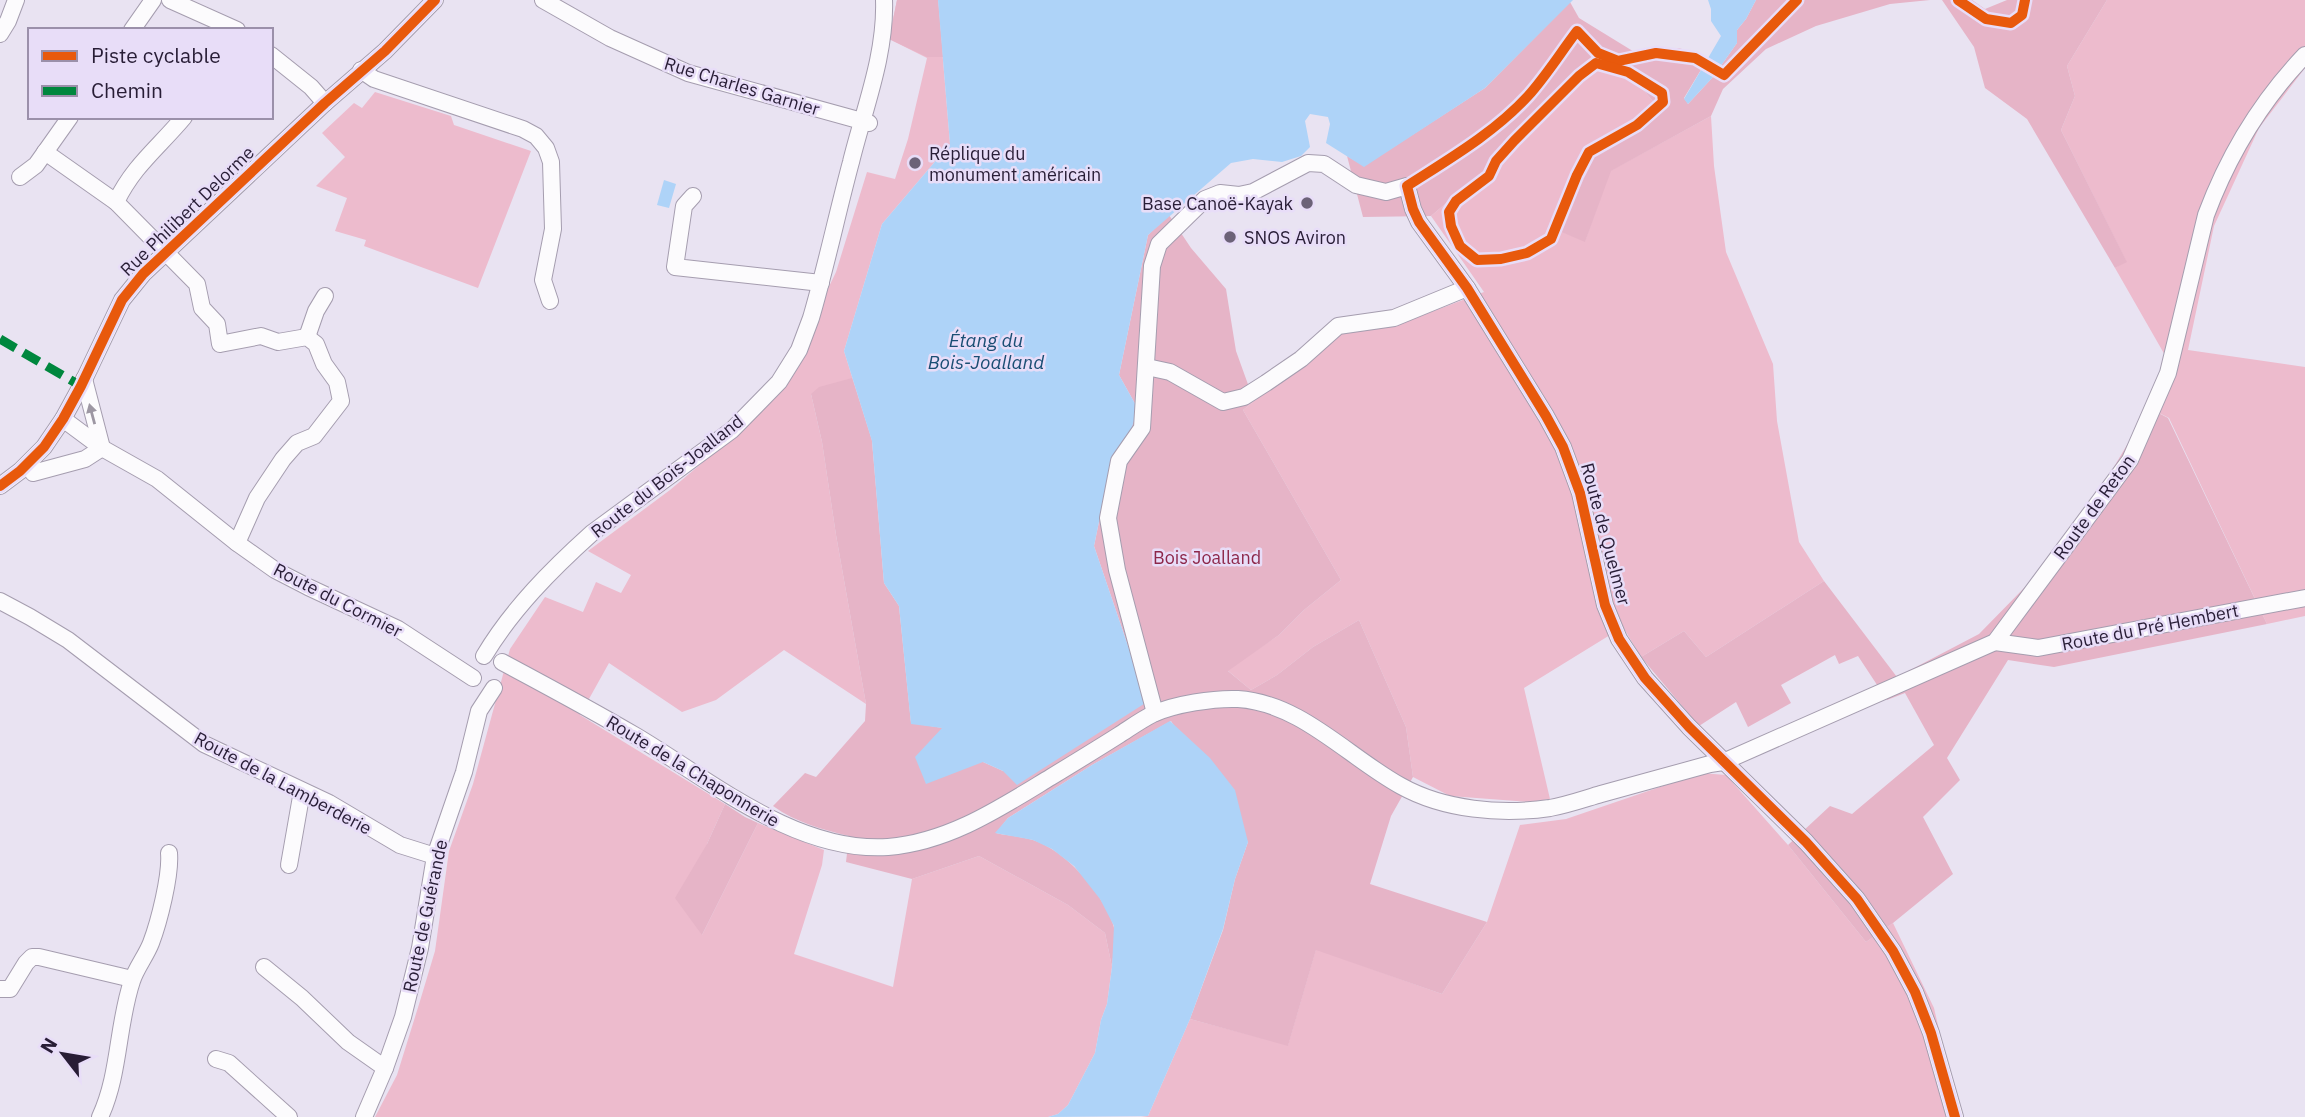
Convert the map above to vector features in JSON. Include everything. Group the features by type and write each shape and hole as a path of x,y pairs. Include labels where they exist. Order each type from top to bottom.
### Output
{"street":[{"path":"133,28 153,0"},
{"path":"170,0 233,28"},
{"name":"Rue Philibert Delorme","path":"0,486 44,447 84,379 121,300 143,274 325,103 385,51 435,0"},
{"name":"Rue Charles Garnier","path":"543,0 610,38 688,73 866,122"},
{"name":"Route du Bois-Joalland","path":"833,238 859,158 879,56 884,0"},
{"name":"Route du Bois-Joalland","path":"491,660 500,647 508,622 554,568 592,533 732,430 779,382 799,350 821,284 886,49 892,0"},
{"path":"0,34 8,21 9,3"},
{"name":"Route de Reton","path":"1724,762 1995,642 2130,460 2168,373 2206,215 2215,191 2258,113 2282,79 2305,55"},
{"path":"273,57 312,88 325,103"},
{"path":"361,70 374,79 523,129 536,136 546,148 551,162 553,229 543,280 550,301"},
{"path":"20,177 36,165 69,119"},
{"path":"116,202 126,181 145,157 182,119"},
{"path":"45,152 116,202 197,284 202,308 217,324 220,344 261,336 278,342 307,337 316,344 324,364 337,382 341,401 314,436 297,443 283,459 257,498 237,543"},
{"name":"Route de Quelmer","path":"1147,368 1152,266 1159,244 1205,199 1220,193 1239,195 1252,192 1308,163 1315,162 1324,164 1356,185 1385,192 1407,186 1419,222 1467,288 1563,447 1580,493 1605,605 1619,639 1645,678 1724,762 1806,842 1857,899 1893,951 1915,992 1931,1033 1955,1117"},
{"path":"693,196 684,206 675,267 821,284"},
{"path":"1155,713 1117,570 1108,518 1119,461 1142,428 1147,368 1170,372 1223,402 1244,397 1301,359 1338,326 1394,318 1467,288"},
{"path":"307,337 325,296"},
{"path":"33,473 85,459 102,449 84,379"},
{"name":"Route du Cormier","path":"63,418 102,449 158,479 275,570 398,629 443,656 475,681"},
{"name":"Route du Pré Hembert","path":"1995,642 2038,648 2305,598"},
{"name":"Route de la Lamberderie","path":"0,601 68,640 204,744 329,803 400,845 435,856"},
{"path":"443,656 460,660 491,660 505,673 497,685"},
{"path":"491,660 472,668 475,681 486,689 522,678 535,680"},
{"name":"Route de la Chaponnerie","path":"491,660 535,680 634,735 755,810 823,839 859,846 886,847 947,835 1000,808 1155,713 1202,702 1237,699 1262,703 1286,712 1400,786 1431,800 1486,809 1552,808 1724,762"},
{"name":"Route de Guérande","path":"475,681 479,711"},
{"name":"Route de Guérande","path":"364,1117 385,1068 412,984 435,856 461,780 479,711 497,685"},
{"path":"289,866 302,791"},
{"path":"100,1117 113,1082 132,979 151,942 170,864 169,853"},
{"path":"0,989 10,989 32,957 132,979"},
{"path":"264,967 302,998 348,1042 385,1068"},
{"path":"216,1059 229,1063 289,1117"}],"shaded area":[{"path":"897,0 938,0 950,144 882,224 844,351 872,441 811,394 822,442 866,704 784,650 716,700 682,712 609,663 580,715 725,804 707,844 702,935 758,823 824,850 822,865 794,954 893,987 912,879 979,856 1068,905 1105,933 1112,967 1107,1004 1095,1053 1068,1105 1058,1114 1048,1117 375,1117 397,1075 435,951 449,851 473,784 510,649 545,597 583,612 596,582 621,593 631,575 588,551 670,490 734,436 778,393 836,272 867,172 895,179 908,139 927,58 889,39"},
{"path":"2107,0 2305,0 2305,68 2259,128 2214,226 2188,350 2305,367 2305,616 2267,624 2169,418 2149,408 2166,357 2115,268 2126,261 2061,130 2075,96 2067,66"},
{"path":"1597,62 1630,74 1662,112 1595,155 1560,231 1585,241 1610,171 1711,116 1714,166 1726,252 1773,364 1777,421 1799,542 1824,581 1706,657 1684,631 1641,657 1623,627 1524,688 1550,799 1530,802 1450,796 1413,777 1406,727 1359,620 1313,647 1277,675 1251,690 1227,670 1279,635 1304,610 1341,580 1243,410 1342,331 1394,326 1484,292 1431,216 1504,154"},
{"path":"375,92 451,116 454,125 531,151 478,288 364,246 366,240 335,231 347,198 316,186 345,157 322,133 354,103 362,108"},
{"path":"1701,773 1726,775 1788,845 1866,942 1893,923 1934,1008 1962,1117 1141,1117 1148,1116 1190,1019 1288,1045 1316,949 1442,994 1487,922 1520,825 1566,819"}],"green space":[{"path":"897,0 938,0 943,57 927,57 889,39"},
{"path":"1756,0 1930,0 1890,4 1816,26 1766,49 1723,89 1711,116 1611,171 1585,242 1559,231 1595,155 1662,112 1630,74 1597,62 1504,154 1431,216 1363,217 1347,156 1364,166 1485,88 1570,2 1579,18 1636,53 1679,48 1708,58 1684,98 1688,104 1713,77 1737,43 1737,30"},
{"path":"1942,0 1972,0 1985,9 2007,0 2107,0 2067,66 2075,96 2061,130 2127,262 2115,268 2027,119 1985,88 1974,47"},
{"name":"Bois Joalland","path":"1169,215 1191,248 1226,289 1236,351 1254,401 1243,410 1341,580 1304,610 1279,635 1228,671 1251,690 1277,675 1313,647 1359,620 1406,727 1413,777 1391,816 1370,884 1487,922 1442,994 1316,950 1288,1046 1190,1019 1223,930 1235,879 1248,842 1171,721 1092,765 1008,818 996,833 1045,845 1081,874 1100,899 1113,924 1115,939 1112,967 1105,933 1068,905 979,856 912,879 846,862 849,836 800,821 773,806 805,773 816,777 865,721 866,704 822,442 811,394 819,387 852,378 872,441 884,583 899,606 911,723 943,728 983,762 1003,771 1147,702 1094,546 1109,473 1138,409 1119,375 1148,235"},
{"path":"2149,408 2168,418 2267,624 2054,667 2008,660 1947,758 1960,780 1923,817 1953,874 1866,942 1788,845 1830,806 1852,814 1934,745 1905,693 1887,700 1858,656 1839,664 1835,655 1781,685 1791,703 1748,727 1736,702 1699,726 1641,657 1684,631 1706,657 1824,581 1897,677 1979,634 2026,586 2102,487"},
{"path":"725,804 758,823 702,935 675,898 707,844"}],"water":[{"name":"Étang du Bois-Joalland","path":"938,0 1573,0 1485,88 1364,167 1326,143 1330,124 1328,117 1310,114 1305,121 1310,147 1301,156 1282,162 1253,159 1231,163 1148,235 1119,375 1138,409 1128,439 1109,473 1094,546 1147,702 1017,785 1003,771 983,762 926,784 915,757 942,728 911,724 899,606 884,583 872,441 844,351 882,224 950,144"},
{"path":"1708,0 1756,0 1737,30 1737,43 1713,77 1688,104 1684,99 1721,36 1711,21"},
{"path":"664,180 676,184 669,208 657,205"},
{"path":"1170,721 1210,758 1235,790 1248,842 1235,879 1223,929 1190,1019 1148,1116 1048,1117 1058,1114 1068,1105 1095,1053 1107,1004 1114,926 1100,899 1074,866 1052,849 1033,840 995,833 1008,818 1092,765"}],"marked path":[{"path":"0,339 81,386"}],"cycle path":[{"path":"0,486 44,447 63,419 122,300 143,274 325,103 385,51 435,0"},
{"path":"1797,0 1724,75 1695,58 1656,53 1618,61 1598,53 1577,31 1528,96 1501,122 1407,186 1419,222 1467,288 1563,447 1580,493 1605,605 1619,639 1645,678 1689,727 1806,842 1857,899 1893,951 1915,992 1931,1033 1955,1117"},
{"path":"1958,0 1986,19 2011,23 2022,15 2025,0"},
{"path":"1596,63 1628,72 1662,93 1663,102 1637,125 1589,152 1551,239 1527,253 1501,259 1477,260 1460,246 1451,226 1449,212 1456,201 1489,176 1496,161 1514,141 1579,76 1596,63"}],"place":[{"name":"Réplique du monument américain","path":"915,163"},
{"name":"Base Canoë-Kayak","path":"1307,203"},
{"name":"SNOS Aviron","path":"1230,237"}]}
